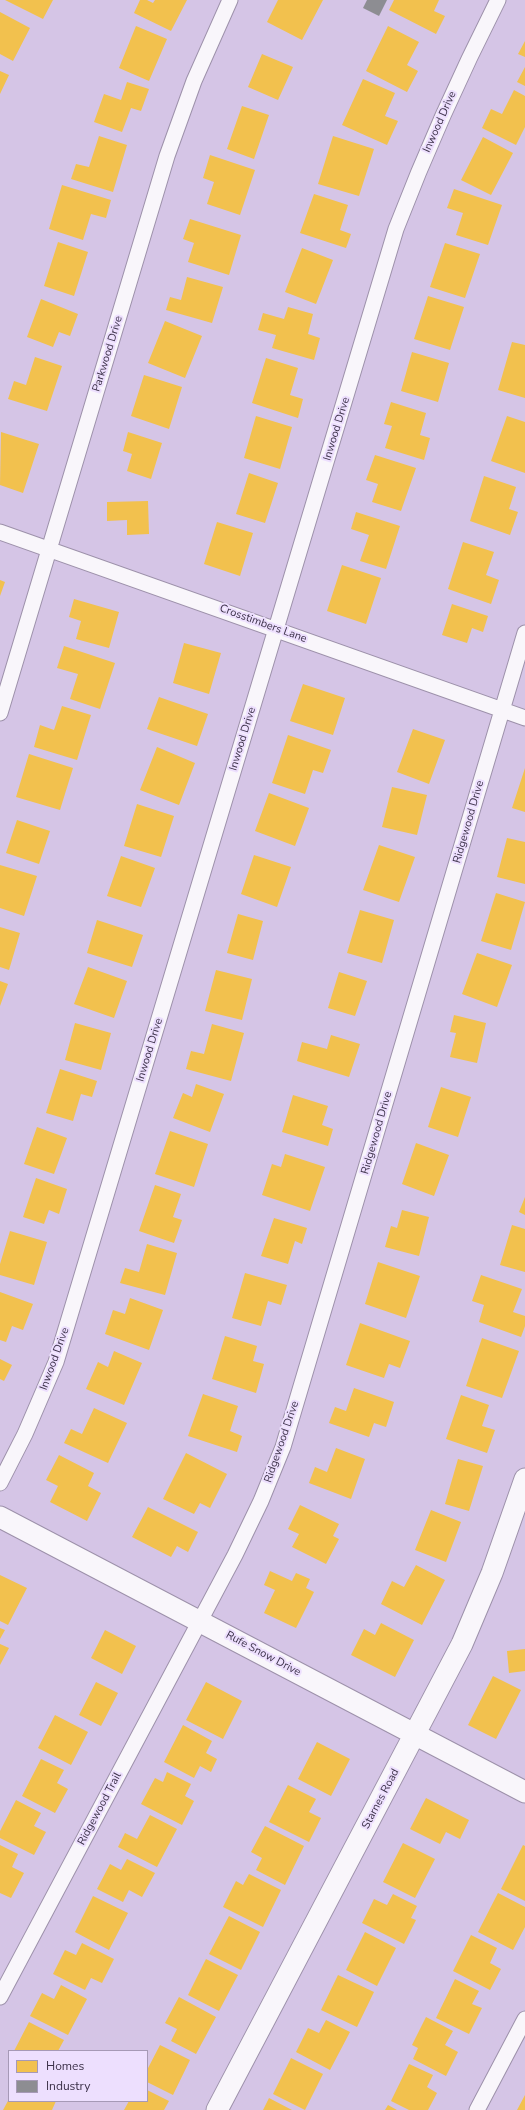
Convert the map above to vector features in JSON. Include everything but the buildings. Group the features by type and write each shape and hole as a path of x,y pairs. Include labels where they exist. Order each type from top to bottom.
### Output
{"main road":[{"name":"Starnes Road","path":"218,2110 462,1644 515,1513 525,1479"},
{"name":"Rufe Snow Drive","path":"0,1517 525,1792"}],"street":[{"name":"Parkwood Drive","path":"0,713 167,156 194,81 230,0"},
{"name":"Inwood Drive","path":"0,1483 25,1434 56,1362 396,229 426,152 465,64 498,0"},
{"name":"Crosstimbers Lane","path":"0,532 525,718"},
{"name":"Ridgewood Drive","path":"200,1621 261,1501 282,1447 525,633"},
{"name":"Ridgewood Trail","path":"0,1997 200,1621"},
{"path":"477,2110 525,2019"}]}
